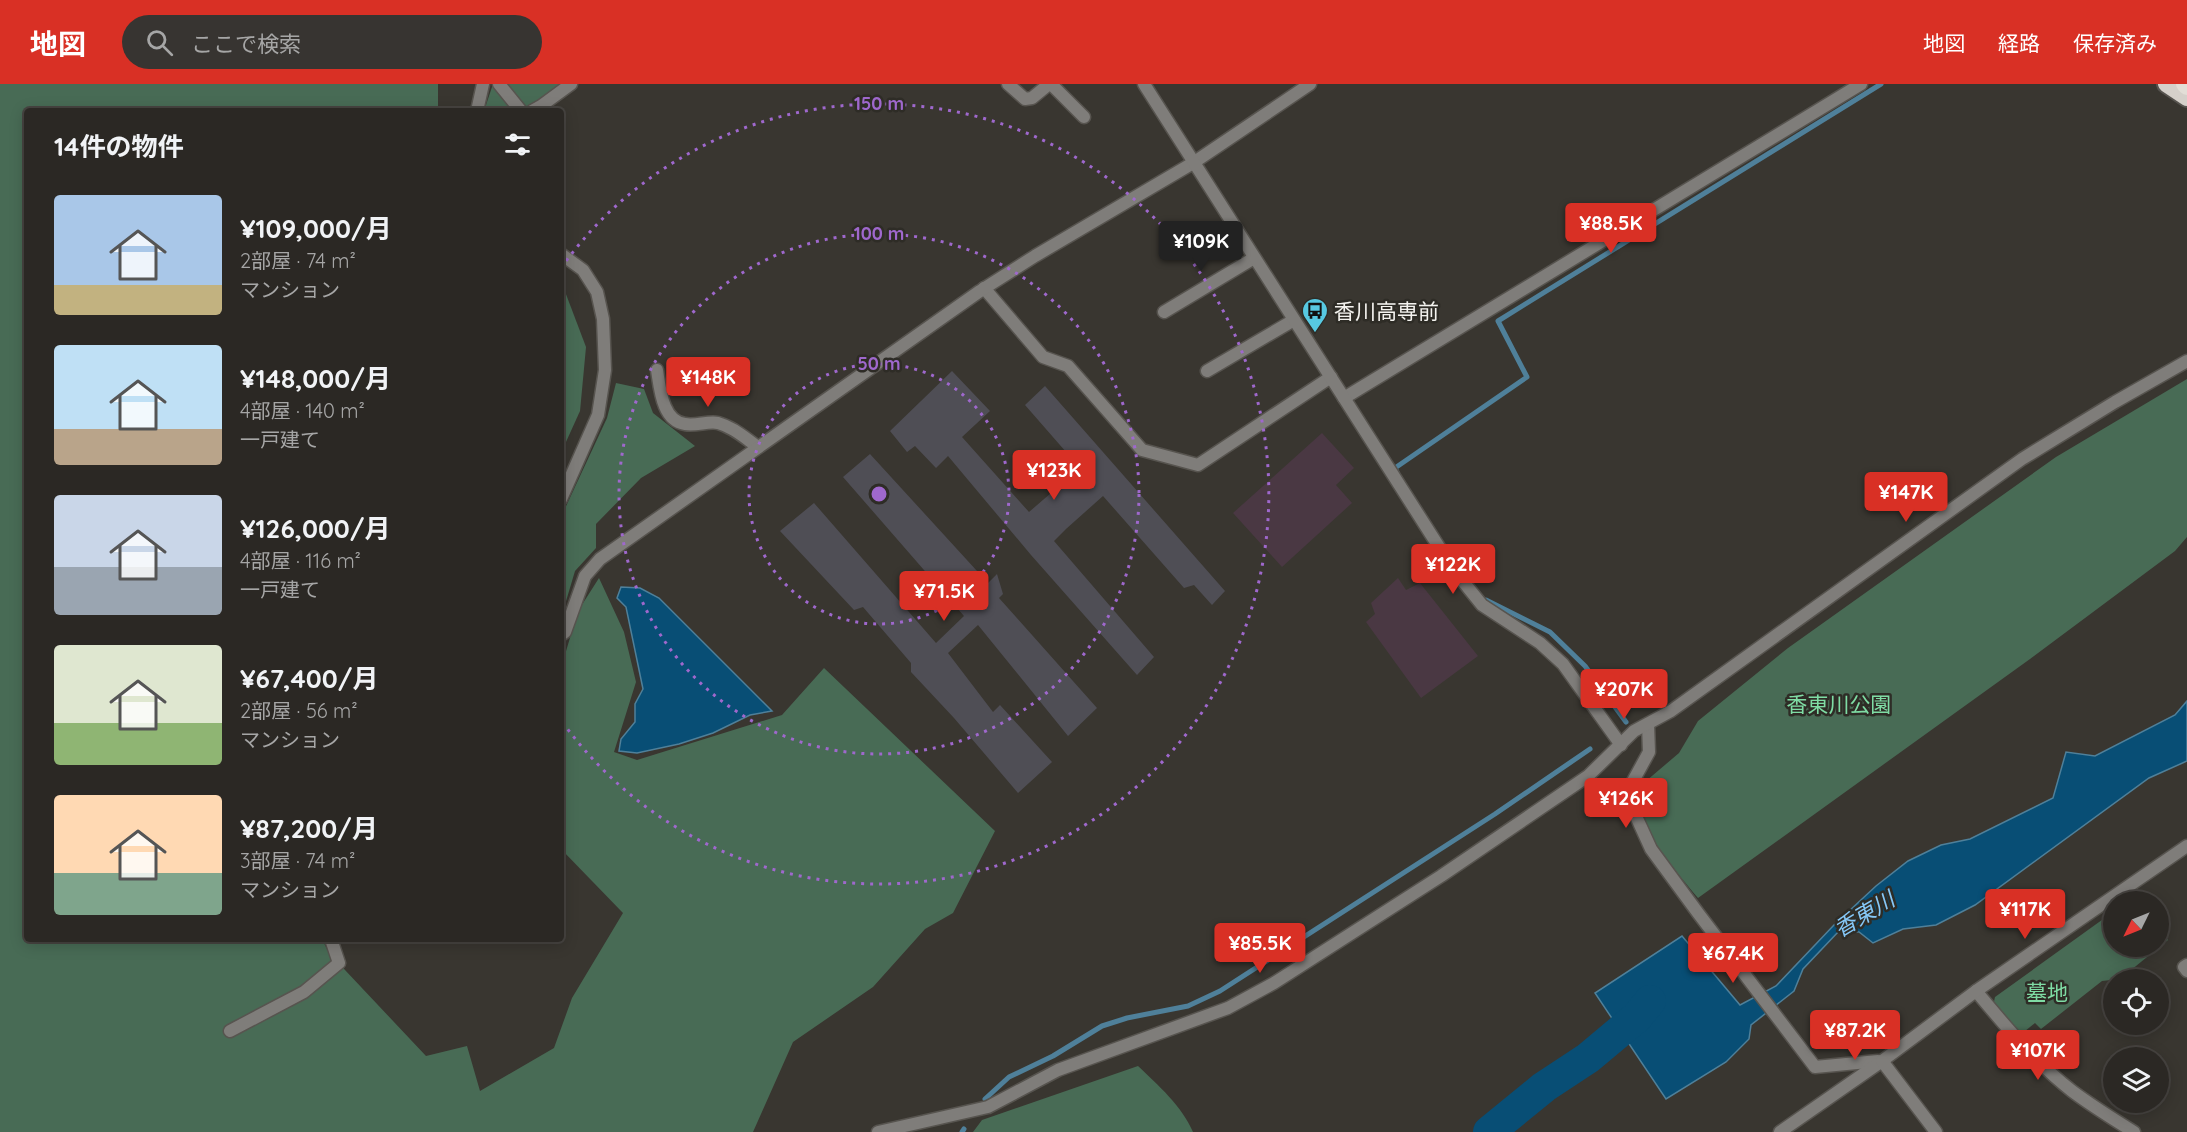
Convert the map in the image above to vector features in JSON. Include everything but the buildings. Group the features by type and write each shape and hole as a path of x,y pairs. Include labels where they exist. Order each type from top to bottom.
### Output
{"highway":[{"path":"2166,84 2187,98"}],"street":[{"path":"478,108 483,84"},
{"path":"499,84 519,108"},
{"path":"537,108 571,84"},
{"path":"1008,84 1025,99 1032,98 1050,84 1084,117"},
{"path":"1144,84 1467,588 1482,605 1540,643 1563,664 1621,745"},
{"path":"564,633 585,576 600,559 984,288 1193,163 1310,84"},
{"path":"1344,398 1861,84"},
{"path":"564,256 583,270 597,292 603,319 605,370 598,415 564,492"},
{"path":"1164,312 1254,258"},
{"path":"984,288 1043,357 1068,366 1142,450 1198,465 1331,377"},
{"path":"1207,371 1294,320"},
{"path":"878,1132 988,1107 1058,1070 1228,1008 1274,983 1441,876 1588,776 1634,731 1671,711 2022,459 2187,361"},
{"path":"657,370 664,405 670,416 683,424 717,423 735,430 758,447"},
{"path":"1648,724 1648,752 1632,783 1630,803 1652,849 1815,1067 1882,1061"},
{"path":"1780,1132 1977,991 2187,846"},
{"path":"230,1031 304,992 339,963 332,942"},
{"path":"2187,965 2184,967 2187,971"},
{"path":"1977,991 2011,1034 2037,1061 2073,1092 2134,1132"},
{"path":"1882,1061 1936,1132"}],"shaded area":[{"path":"1322,433 1354,468 1336,485 1352,503 1282,567 1233,513"},
{"path":"1398,578 1406,590 1420,583 1478,656 1421,698 1366,622 1375,614 1371,603"}],"green space":[{"path":"0,84 438,84 438,108 24,108 24,942 324,942 329,953 426,1056 467,1046 480,1091 554,1048 572,998 623,913 564,852 564,658 578,611 599,578 624,632 636,682 614,752 637,760 782,715 824,668 995,831 953,913 925,929 873,987 793,1042 753,1132 0,1132"},
{"path":"493,84 565,84 531,108 485,108"},
{"path":"564,289 586,347 580,411 564,446"},
{"name":"香東川公園","path":"2187,379 2187,537 2175,551 2030,659 1698,898 1672,867 1647,830 1639,806 1639,787 1679,753 1698,721 1788,648 2056,457"},
{"path":"616,383 644,389 653,413 695,446 641,478 596,524 596,548 575,571 564,608 564,511 607,418"},
{"name":"墓地","path":"2103,919 2103,957 2147,957 2132,969 2103,969 2103,981 2041,1029 2035,1023 2019,1036 1993,1006 1995,997"},
{"path":"1138,1066 1183,1113 1193,1132 973,1132 982,1120"}],"water":[{"path":"621,587 640,588 659,598 772,711 750,715 713,733 679,744 637,753 619,751 621,739 635,722 635,704 643,689 626,607 617,598"},
{"path":"2187,701 2187,761 2149,778 1975,905 1936,925 1903,929 1873,943 1859,932 1839,931 1803,969 1794,991 1751,1025 1749,1039 1726,1062 1666,1099 1595,993 1682,936 1740,1005 1776,986 1834,925 1876,886 1908,861 1941,845 1970,839 2053,798 2066,752 2095,756 2175,715"}],"waterway":[{"path":"1397,472 1395,468 1527,377 1498,321 1881,84"},
{"path":"1486,600 1550,632 1585,666 1626,722"},
{"path":"985,1099 1009,1077 1053,1056 1102,1026 1127,1018 1188,1006 1220,991 1495,814 1590,749"},
{"name":"香東川","path":"1489,1132 1544,1087 1588,1058 1637,1017 1650,1001"}],"place":[{"name":"香川高専前","path":"1315,334"}]}
